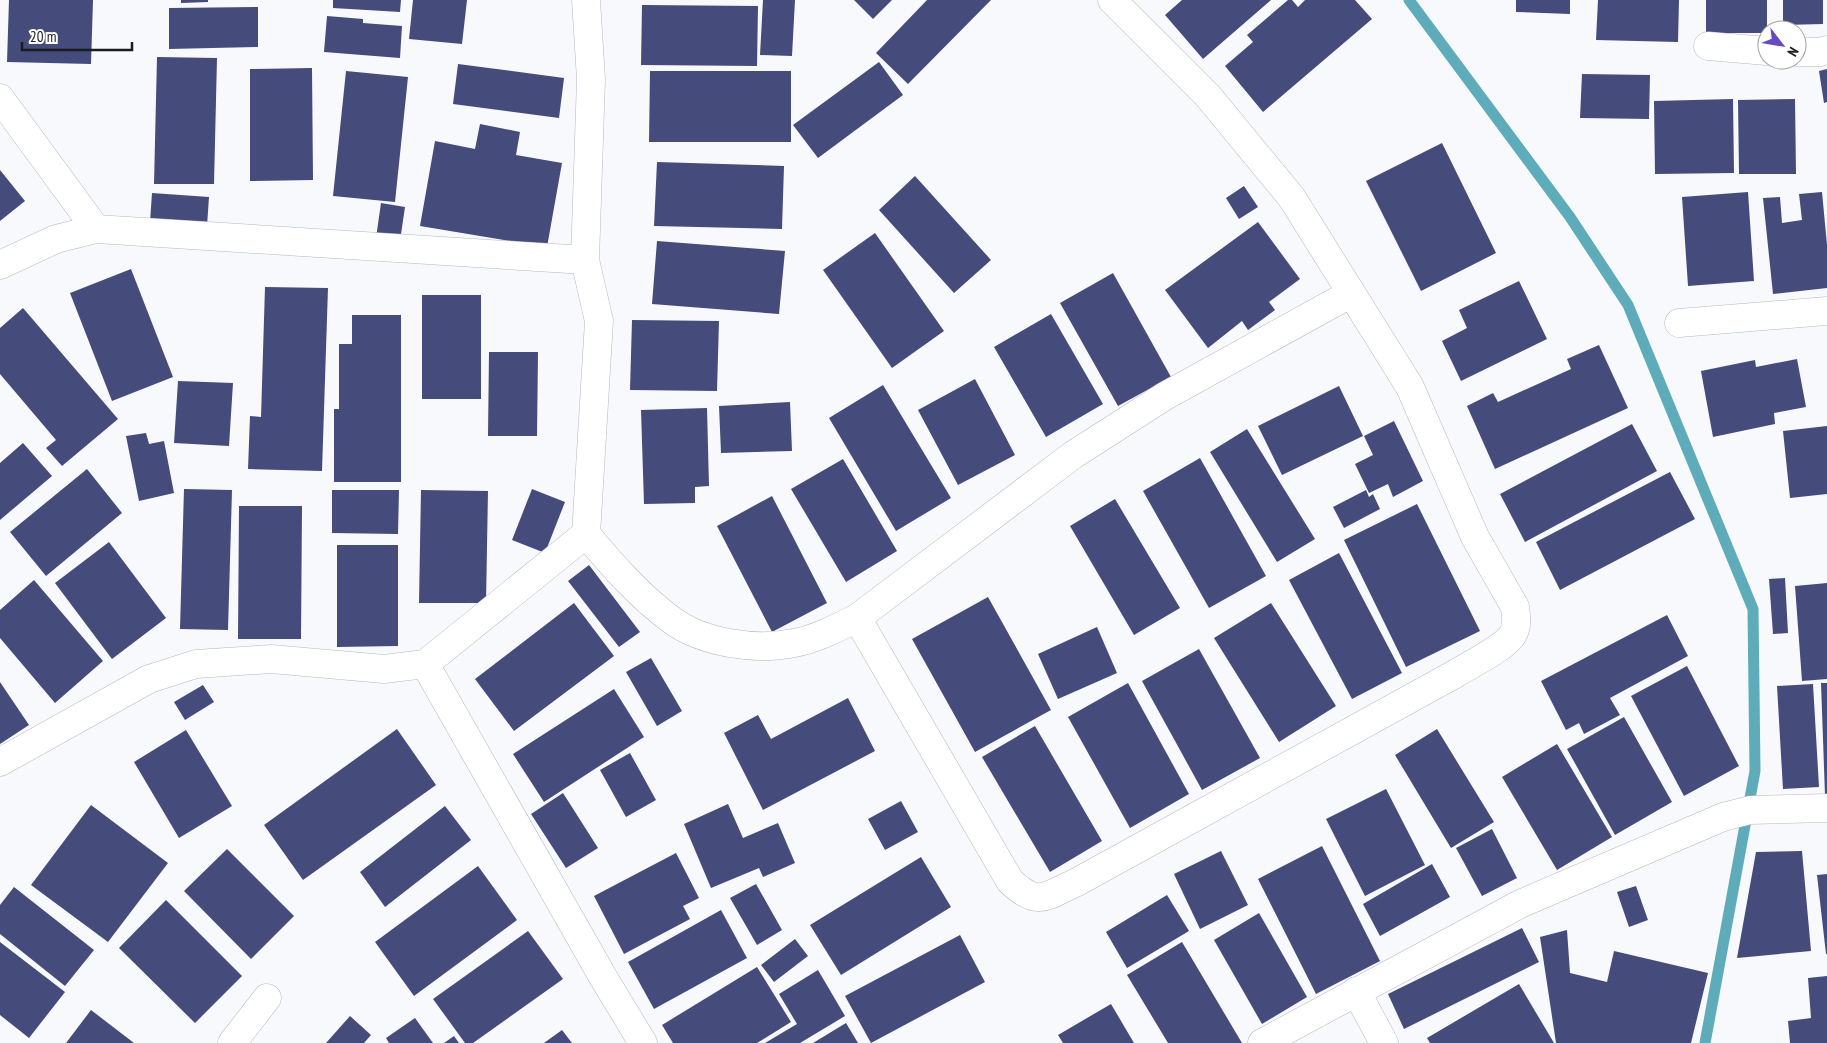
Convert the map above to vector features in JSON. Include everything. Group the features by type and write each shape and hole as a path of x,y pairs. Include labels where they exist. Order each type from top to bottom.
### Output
{"street":[{"path":"586,0 591,79 585,260 599,321 586,534 616,569 673,621 712,640 748,646 793,644 829,632 857,618 1074,455 1165,396 1350,294"},
{"path":"857,618 1010,881 1023,894 1041,899 1077,882 1405,702 1502,645 1514,634 1517,618 1515,607 1476,537 1410,387 1350,294 1292,198 1208,96 1112,0"},
{"path":"1708,46 1757,50"},
{"path":"1807,52 1827,50"},
{"path":"0,98 96,229"},
{"path":"0,265 56,239 96,229 585,260"},
{"path":"1679,323 1827,311"},
{"path":"0,762 149,679 196,664 271,658 384,669 424,664 586,534"},
{"path":"424,664 603,977 643,1043"},
{"path":"1262,1043 1520,904 1723,817 1750,810 1827,808"},
{"path":"1356,991 1384,1043"},
{"path":"232,1043 267,998"}],"building":[{"path":"9,0 93,0 91,64 7,62"},
{"path":"181,0 208,0 208,2 181,3"},
{"path":"333,0 401,0 400,12 333,8"},
{"path":"413,0 467,0 462,44 409,39"},
{"path":"763,0 795,0 792,56 760,55"},
{"path":"854,0 892,0 873,19"},
{"path":"927,0 991,0 908,84 876,53"},
{"path":"1182,0 1271,0 1203,59 1165,15"},
{"path":"1288,0 1292,0 1298,7 1305,0 1355,0 1372,19 1263,112 1225,66 1253,42 1247,35"},
{"path":"1516,0 1570,0 1570,14 1516,12"},
{"path":"1598,0 1679,0 1678,42 1596,40"},
{"path":"1706,0 1767,0 1767,20 1757,20 1757,33 1706,33"},
{"path":"1783,0 1823,0 1823,24 1807,24 1807,20 1783,20"},
{"path":"642,5 758,6 757,66 641,65"},
{"path":"258,7 258,47 169,49 169,8"},
{"path":"327,16 363,19 363,23 402,26 400,58 324,52"},
{"path":"157,57 217,58 214,184 154,184"},
{"path":"879,62 903,95 818,158 793,125"},
{"path":"458,64 564,78 559,118 453,104"},
{"path":"312,68 313,180 250,181 250,69"},
{"path":"1827,69 1827,102 1824,103 1819,71"},
{"path":"346,71 408,77 395,202 333,196"},
{"path":"650,71 791,71 791,142 649,142"},
{"path":"1582,74 1650,75 1649,119 1580,118"},
{"path":"1733,99 1734,173 1655,174 1654,101"},
{"path":"1795,99 1796,174 1739,174 1738,100"},
{"path":"480,124 520,132 516,155 562,163 547,247 420,226 435,141 475,149"},
{"path":"1442,143 1496,253 1421,291 1366,181"},
{"path":"657,162 784,166 782,229 654,226"},
{"path":"0,170 25,201 0,221"},
{"path":"915,176 991,260 954,293 879,210"},
{"path":"1244,186 1258,207 1239,219 1226,198"},
{"path":"1748,192 1754,281 1688,286 1682,197"},
{"path":"1822,192 1827,245 1827,288 1773,294 1763,198 1780,197 1782,223 1802,220 1799,194"},
{"path":"152,193 209,197 207,226 150,222"},
{"path":"381,203 405,207 400,241 376,238"},
{"path":"1258,222 1300,279 1269,302 1275,310 1248,330 1242,321 1208,348 1165,290"},
{"path":"875,233 944,331 892,368 823,270"},
{"path":"657,241 785,251 779,314 652,304"},
{"path":"131,269 173,377 112,401 70,293"},
{"path":"1113,273 1171,377 1118,406 1060,303"},
{"path":"1519,281 1547,339 1461,381 1442,341 1467,328 1459,310"},
{"path":"265,287 328,288 322,471 248,469 250,416 261,417"},
{"path":"422,295 481,295 481,399 422,399"},
{"path":"23,308 118,419 62,466 46,448 56,440 0,374 0,328"},
{"path":"1051,314 1103,404 1046,437 994,347"},
{"path":"352,315 401,315 401,482 334,482 334,409 339,409 339,344 352,344"},
{"path":"632,320 719,321 717,391 630,390"},
{"path":"1599,345 1628,408 1495,469 1467,406 1493,393 1498,402 1571,369 1567,359"},
{"path":"489,352 538,352 537,436 488,436"},
{"path":"1797,359 1806,407 1774,413 1775,424 1713,437 1701,371 1755,360 1756,367"},
{"path":"975,379 1015,455 958,485 918,410"},
{"path":"178,381 233,383 229,446 174,443"},
{"path":"883,385 951,498 896,531 829,418"},
{"path":"1339,386 1363,436 1282,475 1258,426"},
{"path":"790,402 792,451 721,453 719,406"},
{"path":"707,408 709,486 695,487 695,503 644,504 641,410"},
{"path":"1394,421 1423,481 1393,497 1388,484 1369,493 1355,464 1373,455 1364,436"},
{"path":"1632,424 1657,471 1525,542 1500,494"},
{"path":"1827,426 1827,494 1790,498 1783,431"},
{"path":"1247,429 1315,539 1277,562 1210,452"},
{"path":"146,433 149,444 164,441 174,493 139,501 126,436"},
{"path":"23,443 52,476 0,520 0,463"},
{"path":"1200,458 1266,576 1209,608 1143,491"},
{"path":"843,459 897,551 846,582 791,489"},
{"path":"87,469 122,513 46,576 10,532"},
{"path":"1670,472 1695,519 1560,590 1536,542"},
{"path":"184,489 232,490 228,630 180,629"},
{"path":"532,489 565,502 545,553 512,540"},
{"path":"332,490 399,490 398,534 332,533"},
{"path":"421,490 488,491 486,603 419,603"},
{"path":"1366,490 1369,497 1373,494 1380,509 1344,528 1333,507"},
{"path":"772,496 827,603 772,632 717,526"},
{"path":"1115,499 1180,608 1134,635 1070,526"},
{"path":"1417,504 1480,631 1406,667 1344,540"},
{"path":"239,506 302,506 301,639 238,639"},
{"path":"109,542 166,618 112,659 55,583"},
{"path":"337,545 398,545 398,646 337,647"},
{"path":"1339,553 1402,673 1352,699 1289,580"},
{"path":"589,565 640,632 619,647 568,581"},
{"path":"1785,578 1788,633 1773,634 1769,579"},
{"path":"34,580 103,661 55,703 0,638 0,610"},
{"path":"1827,583 1827,679 1802,681 1795,586"},
{"path":"988,597 1051,710 975,752 912,639"},
{"path":"574,603 614,656 514,731 475,679"},
{"path":"1271,603 1336,706 1279,742 1214,638"},
{"path":"1667,615 1688,656 1610,698 1620,715 1584,734 1579,723 1566,730 1541,681"},
{"path":"1097,627 1117,673 1058,699 1038,654"},
{"path":"1199,649 1260,758 1202,790 1142,681"},
{"path":"651,658 682,711 657,726 626,672"},
{"path":"1687,666 1739,766 1684,796 1631,696"},
{"path":"0,682 29,725 0,744"},
{"path":"1128,683 1189,794 1130,828 1068,717"},
{"path":"1821,683 1827,683 1827,795 1825,795"},
{"path":"1813,684 1819,787 1783,789 1777,686"},
{"path":"203,685 214,702 185,720 174,702"},
{"path":"614,689 644,737 544,802 513,754"},
{"path":"848,698 875,751 763,810 724,733 758,715 771,739"},
{"path":"1624,717 1672,802 1615,835 1567,749"},
{"path":"1035,726 1102,841 1050,872 982,757"},
{"path":"397,729 436,785 303,880 264,825"},
{"path":"1437,729 1494,822 1451,848 1395,755"},
{"path":"186,730 232,806 179,838 134,762"},
{"path":"1557,744 1612,837 1557,870 1502,777"},
{"path":"630,753 656,800 626,817 600,770"},
{"path":"1386,789 1425,865 1365,896 1326,819"},
{"path":"563,793 598,848 566,868 531,814"},
{"path":"901,801 918,832 885,850 868,819"},
{"path":"728,804 743,838 778,823 795,863 763,877 759,868 711,888 684,824"},
{"path":"91,805 168,863 108,942 31,885"},
{"path":"445,806 471,840 385,907 360,872"},
{"path":"1492,829 1517,878 1482,896 1456,848"},
{"path":"1322,846 1380,961 1316,994 1258,879"},
{"path":"227,849 294,916 251,959 184,891"},
{"path":"1221,851 1248,905 1200,929 1174,874"},
{"path":"1802,851 1811,951 1737,958 1756,852"},
{"path":"676,853 699,898 683,906 690,919 624,954 594,896"},
{"path":"921,857 951,907 841,975 810,925"},
{"path":"1432,864 1450,897 1380,936 1363,904"},
{"path":"478,866 517,920 414,996 375,942"},
{"path":"1827,874 1827,954 1826,954 1817,875"},
{"path":"756,884 782,930 757,945 730,898"},
{"path":"1636,886 1648,920 1629,927 1617,892"},
{"path":"14,887 94,950 65,986 0,934 0,905"},
{"path":"1167,895 1189,931 1127,968 1106,932"},
{"path":"166,900 242,976 195,1023 119,948"},
{"path":"721,910 747,958 654,1009 628,962"},
{"path":"1259,913 1307,997 1262,1024 1214,940"},
{"path":"1522,928 1539,962 1404,1029 1388,994"},
{"path":"1567,930 1570,973 1607,982 1614,951 1708,973 1691,1043 1556,1043 1540,937"},
{"path":"528,931 563,979 473,1043 465,1043 433,999"},
{"path":"960,935 985,982 871,1043 845,996"},
{"path":"795,939 808,956 774,982 761,965"},
{"path":"0,942 65,992 29,1038 0,1015"},
{"path":"1182,942 1242,1043 1168,1043 1127,975"},
{"path":"757,967 791,1022 757,1043 673,1043 662,1025"},
{"path":"818,970 845,1016 800,1043 765,1043 797,1024 779,994"},
{"path":"1827,976 1827,1043 1790,1043 1788,1021 1811,1018 1808,978"},
{"path":"1519,984 1554,1043 1430,1043 1427,1038"},
{"path":"1111,1004 1134,1043 1063,1043 1058,1035"},
{"path":"91,1010 134,1043 66,1043"},
{"path":"350,1016 371,1035 364,1043 326,1043"},
{"path":"415,1018 433,1043 389,1043 386,1038"},
{"path":"846,1023 858,1043 813,1043"},
{"path":"562,1030 572,1043 544,1043"},
{"path":"454,1036 459,1043 444,1043"}],"waterway":[{"path":"1409,0 1570,217 1628,305 1753,609 1755,771 1705,1043"}]}
